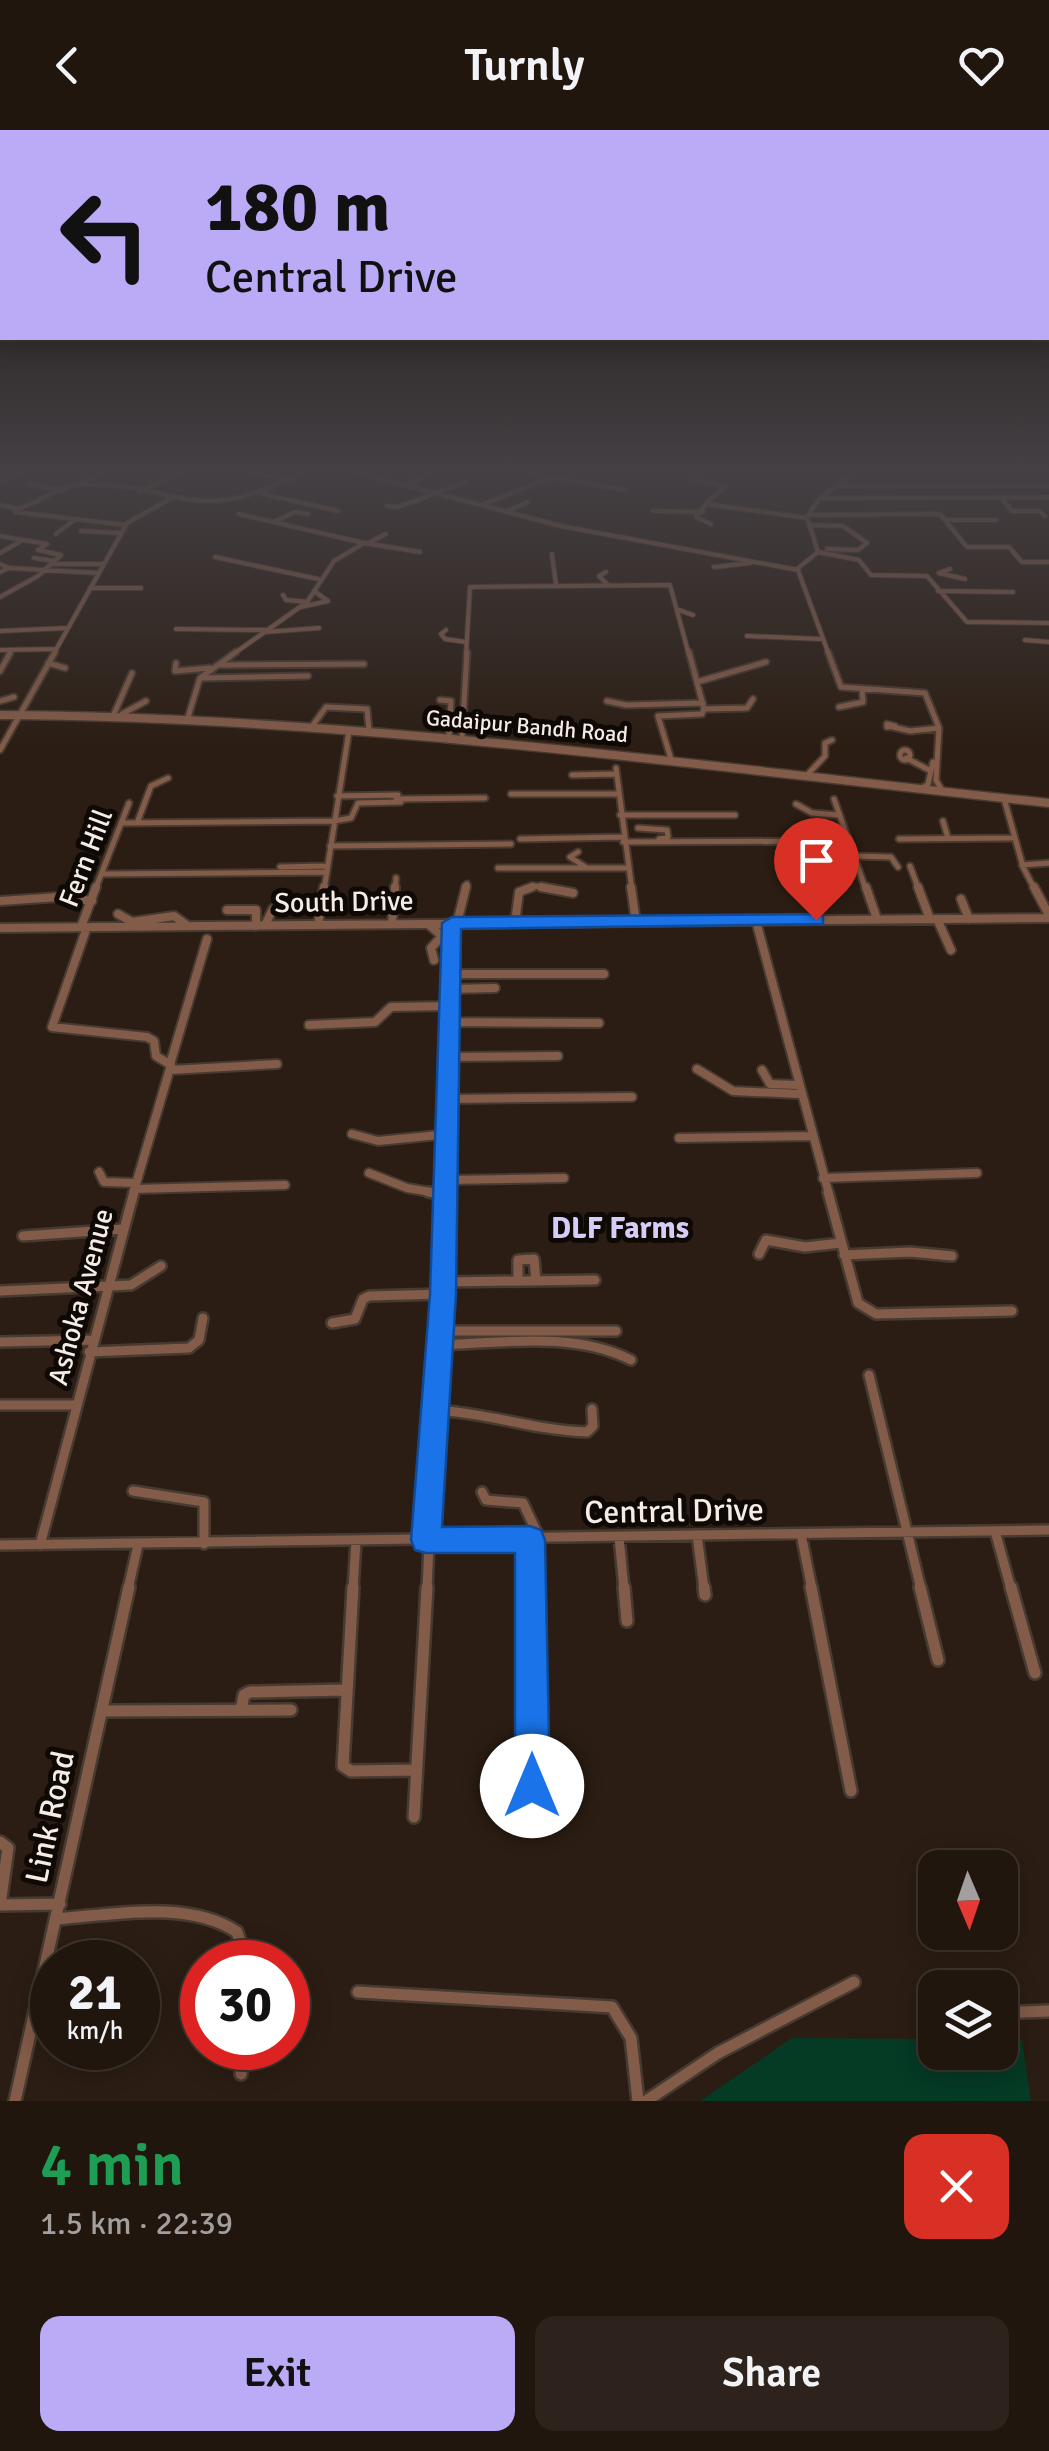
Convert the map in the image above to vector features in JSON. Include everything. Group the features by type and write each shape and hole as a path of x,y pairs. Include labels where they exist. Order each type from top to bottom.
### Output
{"street":[{"path":"2,565 42,572 98,573"},
{"path":"0,597 49,565"},
{"path":"0,750 102,565"},
{"path":"252,565 318,579"},
{"path":"331,565 318,579 308,602 200,678 182,717 619,754 1049,805"},
{"path":"553,565 556,586"},
{"path":"714,567 727,565"},
{"path":"775,565 796,569 801,565"},
{"path":"863,565 872,575 925,576 942,572 964,578"},
{"path":"0,572 8,568"},
{"path":"796,569 840,686 922,690 939,728 936,780 943,792"},
{"path":"606,572 599,576 608,585"},
{"path":"925,576 951,609 970,623 1048,625"},
{"path":"462,738 470,586 671,585 703,706 700,714 659,716 669,759"},
{"path":"89,589 140,588"},
{"path":"89,589 130,590"},
{"path":"299,607 328,601 314,591"},
{"path":"938,591 1012,592"},
{"path":"282,595 286,600 308,602"},
{"path":"679,610 693,615"},
{"path":"0,634 68,628"},
{"path":"176,628 319,628"},
{"path":"446,630 442,634 445,639 466,642"},
{"path":"747,636 820,638"},
{"path":"1025,640 1049,642"},
{"path":"0,650 56,648"},
{"path":"0,671 10,653"},
{"path":"697,682 728,678 743,668 766,662"},
{"path":"48,663 65,668"},
{"path":"176,663 174,672 217,667 364,664"},
{"path":"118,714 132,673"},
{"path":"200,678 266,674 309,676 272,677 266,674"},
{"path":"839,707 864,701 862,689"},
{"path":"0,700 14,697"},
{"path":"118,714 146,700"},
{"path":"440,700 450,701 448,736"},
{"path":"607,700 626,705 747,708 753,700"},
{"path":"313,725 326,708 367,709 369,730"},
{"name":"Gadaipur Bandh Road","path":"0,715 118,714 448,736 808,774 1049,805"},
{"path":"893,727 907,731 939,728"},
{"path":"318,925 350,731"},
{"path":"808,774 822,761 825,743 832,740"},
{"path":"920,789 928,784 938,754"},
{"path":"906,758 931,771"},
{"path":"572,775 616,771 636,922"},
{"path":"137,823 151,786 168,778"},
{"path":"511,794 618,794"},
{"path":"337,798 435,795"},
{"path":"337,798 485,798"},
{"path":"834,799 877,920"},
{"path":"122,823 334,821 351,818 358,803 400,802"},
{"path":"1006,802 1012,838 1049,916"},
{"name":"Fern Hill","path":"129,804 92,901 52,1027 147,1037 154,1041 156,1056 171,1064"},
{"path":"796,804 812,813 838,815"},
{"path":"260,822 263,809"},
{"path":"620,816 735,815"},
{"path":"943,821 948,838"},
{"path":"623,839 668,836 663,829 638,828"},
{"path":"900,839 1012,838"},
{"path":"520,839 848,842"},
{"path":"330,846 510,844"},
{"path":"853,856 889,856 898,867"},
{"path":"579,861 588,868"},
{"path":"1022,864 1049,862"},
{"path":"910,866 951,950"},
{"path":"280,867 327,869"},
{"path":"498,868 627,868"},
{"path":"103,874 327,869"},
{"path":"392,924 396,878"},
{"path":"414,1817 426,1540 443,1294 450,974 458,905 467,884"},
{"path":"515,923 520,892 538,886 573,892"},
{"path":"0,900 59,897 92,901"},
{"path":"961,899 970,918"},
{"path":"265,926 273,909 309,908"},
{"path":"227,910 256,910 256,926"},
{"path":"118,914 132,922 174,916 188,926"},
{"name":"South Drive","path":"0,928 1049,916"},
{"path":"756,921 858,1303 867,1313 1012,1311"},
{"path":"428,924 442,936 430,948 434,960"},
{"name":"Ashoka Avenue","path":"40,1545 106,1289 208,938"},
{"path":"450,974 604,974"},
{"path":"450,989 494,988"},
{"path":"309,1025 374,1022 391,1007 450,1006"},
{"path":"450,1022 599,1023"},
{"path":"450,1057 558,1056"},
{"path":"171,1064 277,1064"},
{"path":"696,1069 718,1088 734,1093 799,1089"},
{"path":"762,1070 770,1084 799,1089"},
{"path":"449,1098 632,1097"},
{"path":"352,1134 378,1141 449,1134"},
{"path":"680,1138 811,1136"},
{"path":"99,1172 104,1182 135,1186 286,1186"},
{"path":"370,1173 407,1188 446,1195"},
{"path":"824,1183 978,1173"},
{"path":"447,1180 564,1178"},
{"path":"24,1236 123,1229"},
{"path":"760,1254 766,1240 806,1247 840,1243"},
{"path":"844,1254 910,1252 952,1256"},
{"path":"518,1281 518,1260 528,1257 534,1259 536,1281"},
{"path":"0,1291 106,1289 140,1283 160,1266"},
{"path":"443,1282 595,1280"},
{"path":"332,1324 355,1319 363,1299 370,1296 443,1294"},
{"path":"89,1352 189,1348 198,1340 203,1318"},
{"path":"441,1331 616,1331"},
{"path":"0,1342 92,1340"},
{"path":"440,1345 588,1344 617,1350 631,1360"},
{"path":"869,1374 938,1660"},
{"path":"0,1405 75,1404"},
{"path":"436,1410 470,1412 536,1430 586,1432 593,1426 592,1409"},
{"path":"133,1491 204,1502 204,1544"},
{"path":"482,1492 486,1500 523,1502 535,1539 532,1786"},
{"name":"Central Drive","path":"0,1546 1049,1530"},
{"path":"995,1531 1034,1672"},
{"path":"801,1534 851,1791"},
{"path":"620,1536 627,1621"},
{"path":"697,1536 705,1595"},
{"path":"356,1541 342,1761 346,1770 416,1770"},
{"name":"Link Road","path":"15,2101 138,1544"},
{"path":"241,1710 250,1692 345,1690"},
{"path":"102,1711 291,1710"},
{"path":"0,1842 8,1848 8,1859 0,1904 60,1904"},
{"path":"56,1918 195,1916 220,1920 239,1934 241,1940"},
{"path":"646,2101 718,2052 854,1982"},
{"path":"358,1992 612,2007 621,2014 630,2036 638,2101"},
{"path":"1018,2012 1049,2011"},
{"path":"240,2070 240,2074"}],"green space":[{"path":"792,2038 918,2039 918,2070 1018,2070 1018,2040 1022,2040 1031,2101 700,2101"}],"district":[{"name":"DLF Farms","path":"620,1228"}],"route":[{"path":"532,1786 530,1540 426,1540 443,1294 452,923 816,920"}]}
